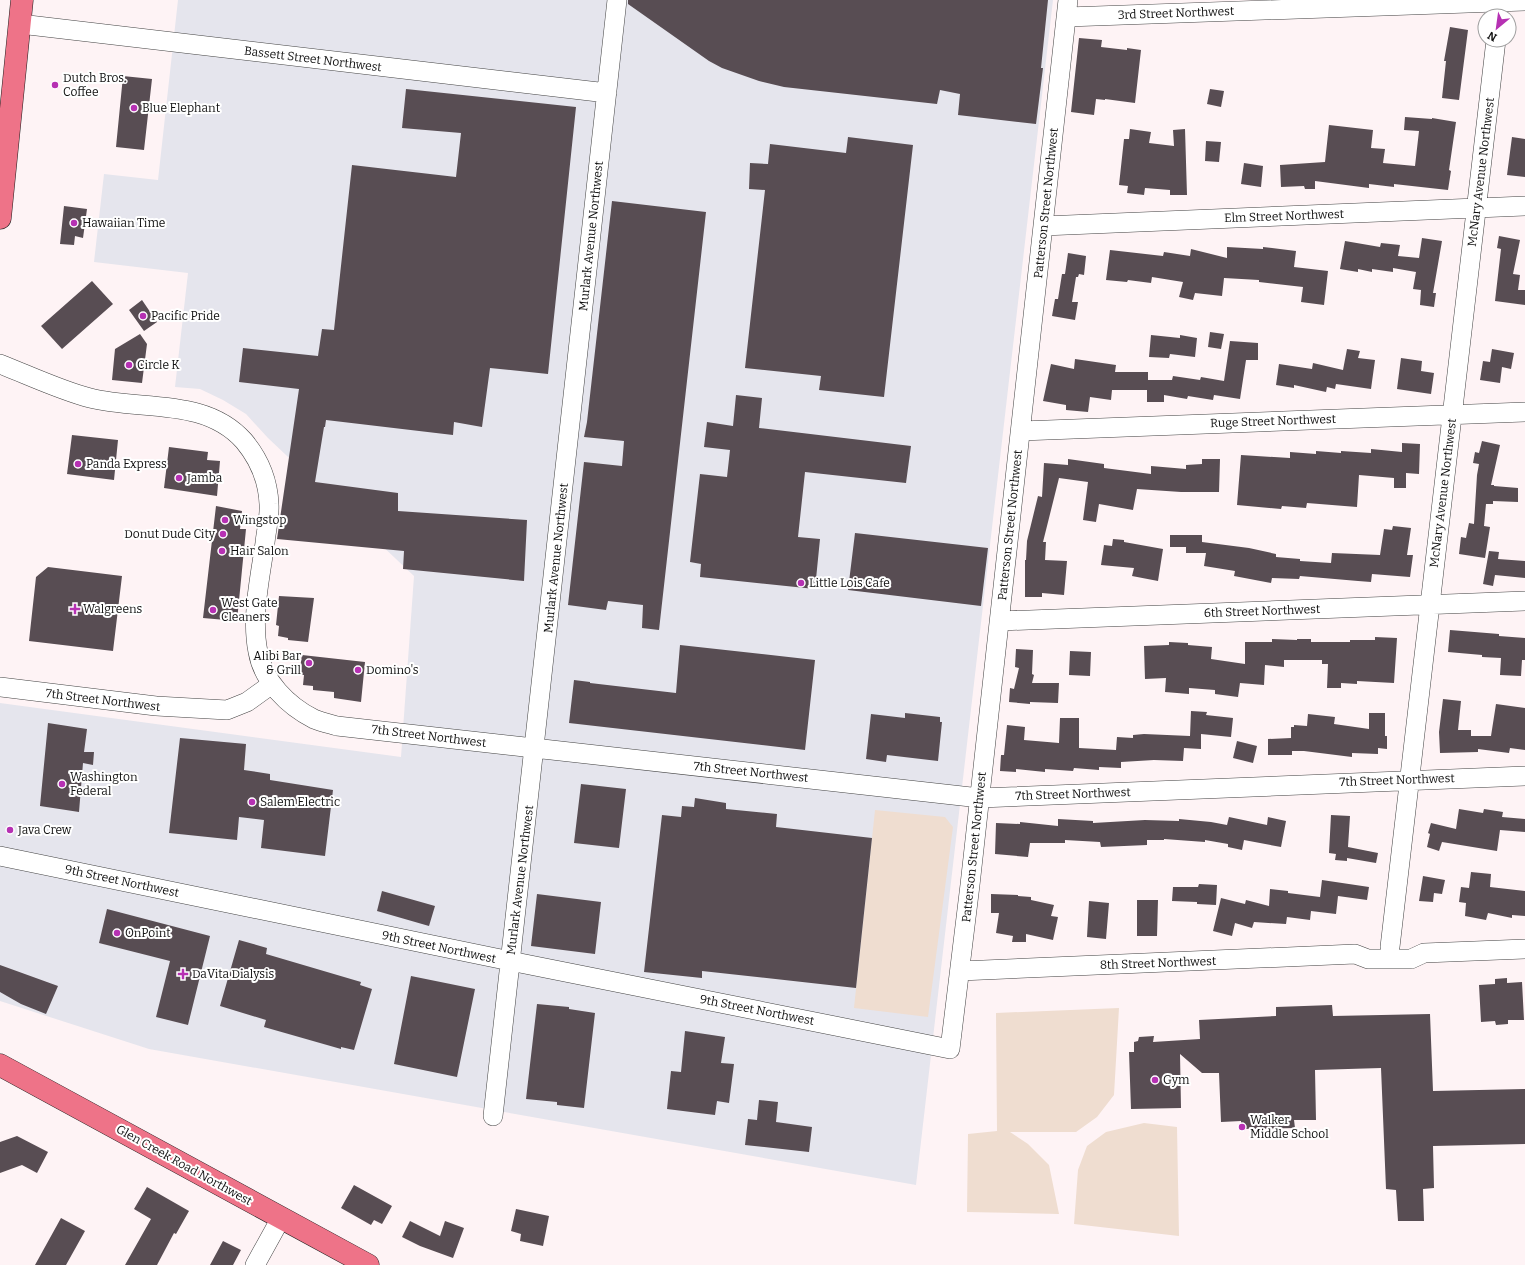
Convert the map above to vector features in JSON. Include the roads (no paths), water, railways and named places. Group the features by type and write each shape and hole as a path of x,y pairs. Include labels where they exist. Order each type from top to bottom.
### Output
{"main road":[{"path":"0,218 4,134 20,24 22,0"},
{"name":"Glen Creek Road Northwest","path":"0,1064 368,1265"}],"street":[{"name":"Murlark Avenue Northwest","path":"493,1116 617,0"},
{"name":"3rd Street Northwest","path":"1067,8 1500,6 1525,1"},
{"name":"Patterson Street Northwest","path":"950,1049 1000,621 1067,8"},
{"name":"Bassett Street Northwest","path":"20,24 607,93"},
{"name":"McNary Avenue Northwest","path":"1390,947 1495,48"},
{"name":"Elm Street Northwest","path":"1043,226 1525,206"},
{"path":"0,364 92,398 176,408 202,414 229,427 244,441 258,461 266,482 269,505 255,619 258,652 264,670 272,684"},
{"name":"Ruge Street Northwest","path":"1021,431 1525,412"},
{"name":"6th Street Northwest","path":"1000,621 1525,601"},
{"name":"7th Street Northwest","path":"0,687 156,706 227,710 247,702 272,684 284,699 299,711 315,720 337,726 980,798 1525,776"},
{"name":"9th Street Northwest","path":"0,856 510,961 950,1049"},
{"name":"8th Street Northwest","path":"960,971 1355,954 1370,947 1410,946 1424,952 1525,949"},
{"name":"8th Street Northwest","path":"1355,954 1368,960 1411,959 1424,952"},
{"path":"255,1265 281,1218"}],"place":[{"name":"Dutch Bros. Coffee","path":"55,85"},
{"name":"Blue Elephant","path":"134,108"},
{"name":"Hawaiian Time","path":"74,223"},
{"name":"Pacific Pride","path":"143,316"},
{"name":"Circle K","path":"129,365"},
{"name":"Panda Express","path":"78,464"},
{"name":"Jamba","path":"179,478"},
{"name":"Wingstop","path":"225,520"},
{"name":"Donut Dude City","path":"223,534"},
{"name":"Hair Salon","path":"222,551"},
{"name":"Little Lois Cafe","path":"801,583"},
{"name":"Walgreens","path":"75,609"},
{"name":"West Gate Cleaners","path":"213,610"},
{"name":"Alibi Bar & Grill","path":"309,663"},
{"name":"Domino's","path":"358,670"},
{"name":"Washington Federal","path":"62,784"},
{"name":"Salem Electric","path":"252,802"},
{"name":"Java Crew","path":"10,830"},
{"name":"OnPoint","path":"117,933"},
{"name":"DaVita Dialysis","path":"183,974"},
{"name":"Gym","path":"1155,1080"},
{"name":"Walker Middle School","path":"1242,1127"}]}
